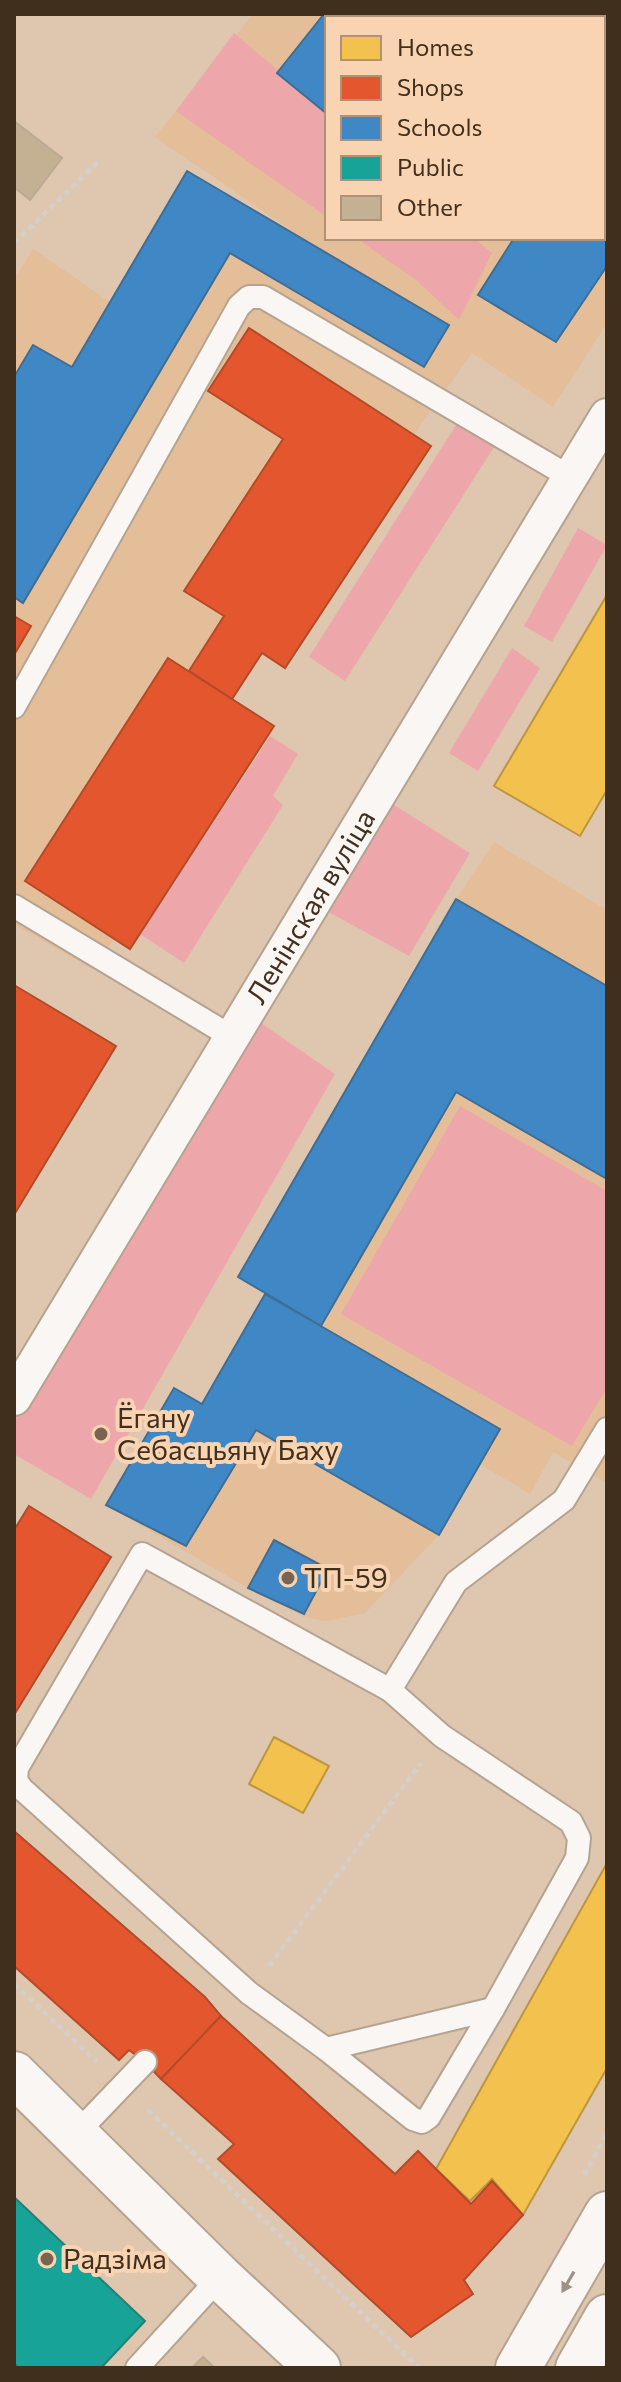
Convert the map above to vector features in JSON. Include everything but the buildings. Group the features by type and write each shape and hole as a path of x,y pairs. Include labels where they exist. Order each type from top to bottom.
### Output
{"street":[{"name":"Ленінская вуліца","path":"14,1398 607,416"},
{"path":"14,2074 220,2277 318,2368"},
{"path":"518,2368 607,2214"},
{"path":"578,2368 607,2317"}],"lane":[{"path":"14,707 239,306 249,297 263,297 570,477"},
{"path":"14,906 232,1037"},
{"path":"390,1690 456,1582 564,1500 607,1429"},
{"path":"142,1554 390,1690 442,1736 571,1822 579,1838 577,1858 493,2009 429,2117 422,2122 413,2119 326,2049 249,1993 22,1789 16,1780 17,1768 142,1554"},
{"path":"326,2049 493,2009"},
{"path":"76,2134 145,2062"},
{"path":"137,2368 220,2277"}],"path":[{"path":"14,243 100,160"},
{"path":"249,1993 442,1736"},
{"path":"14,1984 419,2368"}],"shaded area":[{"path":"253,14 366,14 369,16 325,16 325,240 605,240 607,193 607,323 553,407 472,353 414,434 431,446 285,668 262,653 232,699 274,726 130,949 114,939 92,969 14,924 14,279 33,249 110,302 187,171 305,240 155,137"},
{"path":"448,14 607,14 607,134 605,16"},
{"path":"234,33 325,110 325,216 176,111"},
{"path":"359,240 476,240 492,253 459,320 416,280"},
{"path":"458,422 494,447 345,681 309,657"},
{"path":"578,528 607,545 552,642 524,626"},
{"path":"512,648 540,668 478,771 449,753"},
{"path":"270,736 298,754 273,796 283,805 184,963 140,934"},
{"path":"391,803 470,853 409,956 325,910"},
{"path":"494,842 607,910 607,1483 553,1452 530,1494 480,1464 439,1535 365,1613 326,1621 304,1617 106,1505 174,1388 202,1403 265,1294 238,1277 456,899"},
{"path":"261,1023 335,1074 91,1499 14,1454 14,1422"},
{"path":"460,1106 607,1191 607,1388 572,1446 341,1314"}],"place":[{"name":"Ёгану Себасцьяну Баху","path":"101,1434"},
{"name":"ТП-59","path":"288,1578"},
{"name":"Радзіма","path":"47,2259"}]}
